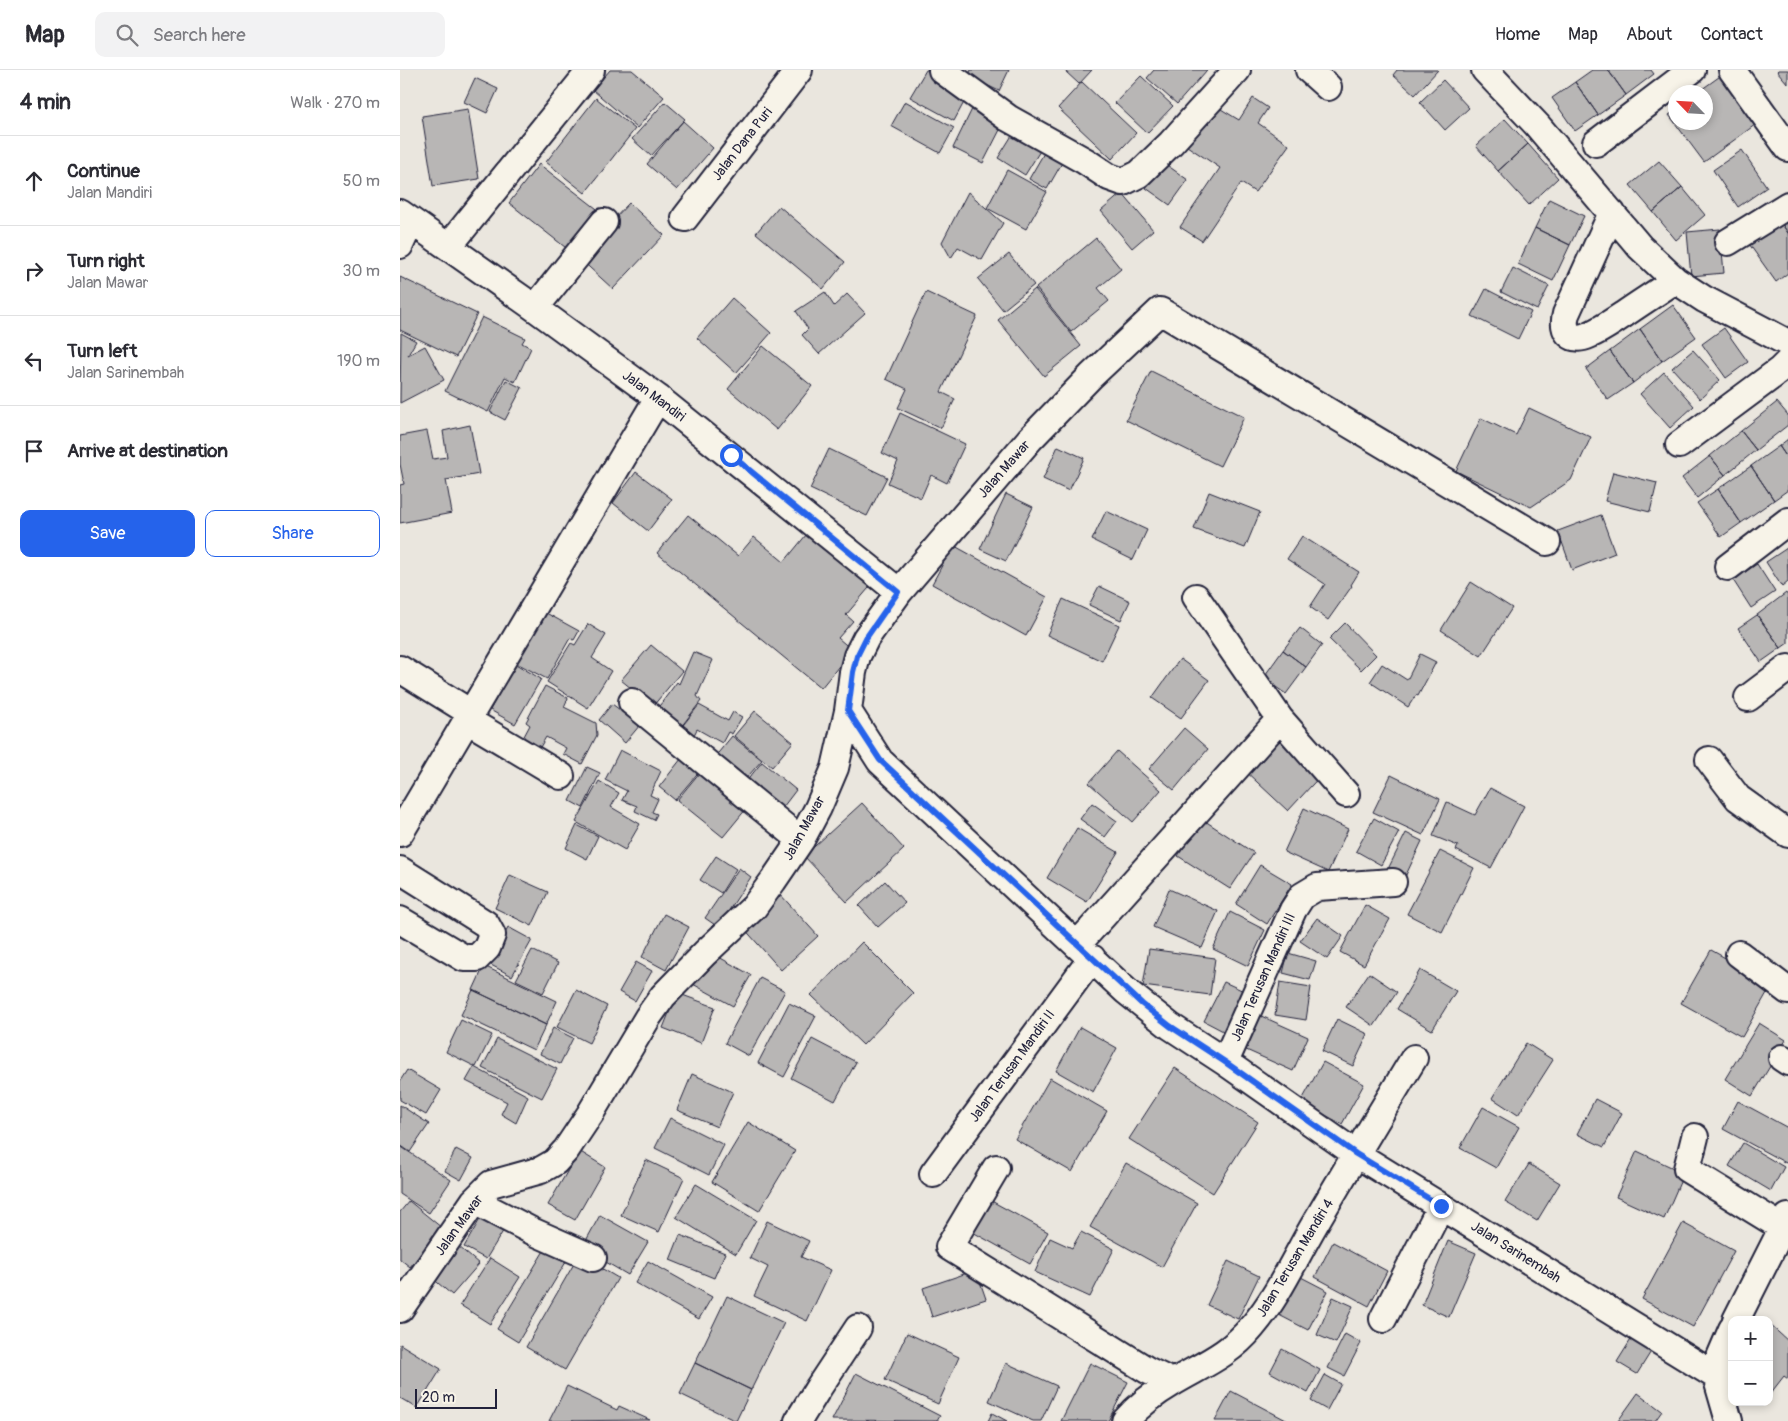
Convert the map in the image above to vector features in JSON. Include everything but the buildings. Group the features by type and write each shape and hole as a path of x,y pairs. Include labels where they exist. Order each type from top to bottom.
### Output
{"street":[{"path":"448,246 591,70"},
{"name":"Jalan Dana Puri","path":"685,218 799,70"},
{"path":"942,70 1008,118 1085,160 1109,177 1123,182 1139,174 1165,149 1238,70"},
{"path":"1485,70 1537,125 1640,247 1675,280 1704,299 1788,343"},
{"path":"1596,143 1692,70"},
{"path":"1732,70 1788,148"},
{"path":"1728,242 1788,205"},
{"path":"1612,213 1566,314 1563,323 1567,333 1580,338 1601,330 1675,280"},
{"path":"400,245 405,217"},
{"name":"Jalan Mandiri","path":"405,217 535,308 658,398 898,592"},
{"path":"535,308 604,222"},
{"name":"Jalan Mawar","path":"400,1309 474,1201 491,1184 541,1170 555,1162 566,1150 663,996 754,907 773,881 818,808 835,768 848,711 857,656 866,638 898,592 1030,439 1091,376 1160,311 1547,542"},
{"path":"1679,445 1785,371"},
{"path":"400,833 658,398"},
{"path":"1728,567 1788,522"},
{"path":"1196,597 1280,719 1346,794"},
{"path":"1748,698 1788,668"},
{"path":"400,669 561,776"},
{"path":"632,702 800,840"},
{"name":"Jalan Sarinembah","path":"848,711 880,760 1126,991 1156,1015 1356,1154 1716,1376"},
{"name":"Jalan Terusan Mandiri II","path":"933,1174 1084,951 1280,719"},
{"path":"1708,760 1738,798 1788,834"},
{"path":"400,870 486,924 492,935 487,948 477,958 464,958 400,920"},
{"name":"Jalan Terusan Mandiri III","path":"1225,1062 1293,910 1302,896 1317,887 1393,882"},
{"path":"1739,954 1788,991"},
{"name":"Jalan Terusan Mandiri 4","path":"1125,1421 1139,1406 1172,1382 1198,1370 1224,1353 1252,1327 1270,1303 1414,1058"},
{"path":"1695,1137 1687,1169 1785,1222 1738,1316"},
{"path":"996,1168 949,1247 1147,1370 1172,1382"},
{"path":"474,1201 534,1232 593,1258"},
{"path":"1383,1319 1441,1206"},
{"path":"798,1421 858,1328"},
{"path":"1728,1337 1716,1364 1716,1376 1729,1421"}],"route":[{"path":"731,455 898,592 866,638 857,656 848,711 880,760 1142,1004 1170,1026 1225,1062 1356,1154 1441,1206"}]}
